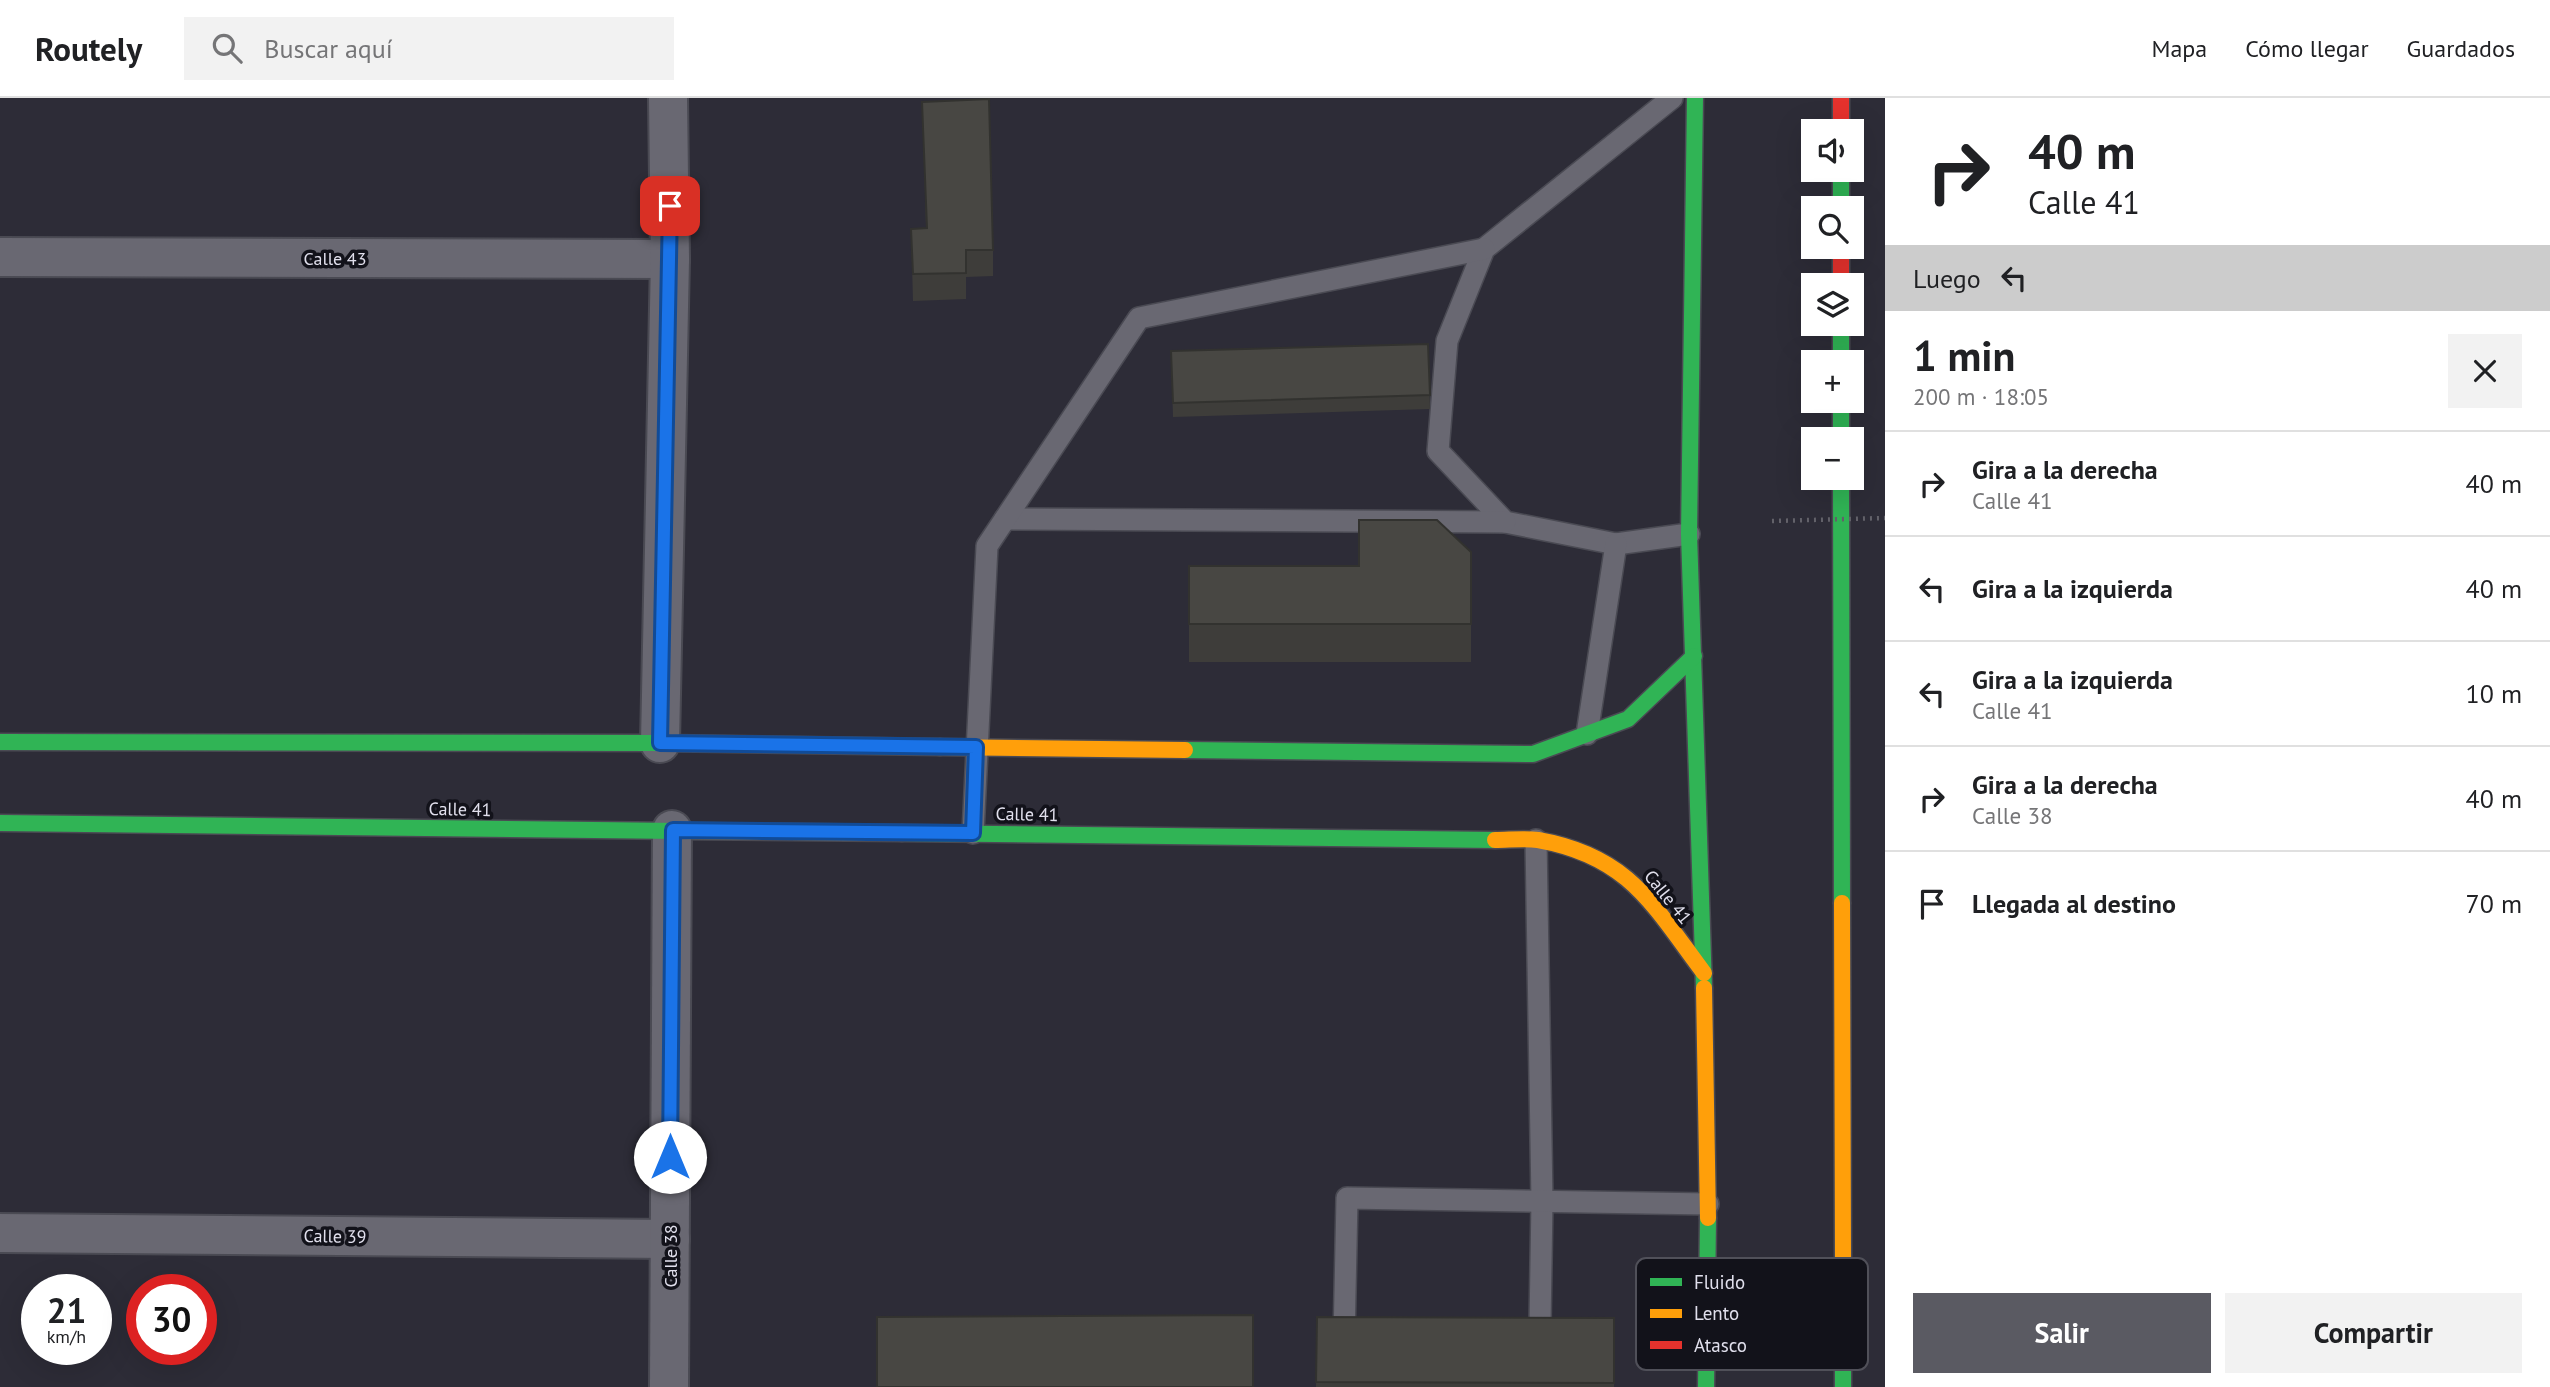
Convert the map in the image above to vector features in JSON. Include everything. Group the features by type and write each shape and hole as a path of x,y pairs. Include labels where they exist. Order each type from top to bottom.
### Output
{"main road":[{"path":"1695,98 1689,534 1704,973 1707,1258"},
{"path":"1841,98 1841,119"},
{"path":"1841,490 1843,1258"},
{"path":"0,742 660,743 1533,754 1628,719 1694,656"},
{"name":"Calle 41","path":"0,823 1536,840 1596,856 1618,869 1635,884 1704,973"}],"street":[{"path":"660,743 670,259 668,98"},
{"name":"Calle 43","path":"0,257 670,259"},
{"name":"Calle 38","path":"669,1387 673,830"},
{"name":"Calle 39","path":"0,1233 670,1239"}],"lane":[{"path":"973,833 987,546 1139,318 1484,249 1672,98"},
{"path":"1484,249 1447,341 1438,451 1505,522"},
{"path":"1005,519 1505,522 1616,544 1689,534"},
{"path":"1587,734 1616,544"},
{"path":"1536,840 1542,1201 1539,1387"},
{"path":"1343,1387 1347,1198 1708,1204"}],"path":[{"path":"1772,521 1885,519"}],"building":[{"path":"989,99 993,250 966,250 966,273 913,274 911,229 927,228 922,102"},
{"path":"1428,344 1430,395 1173,403 1171,351"},
{"path":"1359,520 1437,520 1471,552 1471,624 1189,624 1189,566 1359,566"},
{"path":"1253,1315 1253,1387 877,1387 877,1317"},
{"path":"1317,1317 1614,1318 1614,1383 1316,1382"}],"traffic: fast":[{"path":"1695,98 1689,534 1704,988"},
{"path":"1841,182 1841,196"},
{"path":"1841,336 1841,350"},
{"path":"1841,413 1841,427"},
{"path":"1841,490 1842,903"},
{"path":"1185,750 1533,754 1628,719 1694,656"},
{"path":"0,742 660,743 940,747"},
{"path":"0,823 679,831"},
{"path":"902,833 1495,840"},
{"path":"1708,1218 1708,1258"},
{"path":"1706,1370 1706,1387"},
{"path":"1843,1370 1843,1387"}],"traffic: slow":[{"path":"940,747 1185,750"},
{"path":"679,831 902,833"},
{"path":"1495,840 1538,840 1595,858 1617,871 1653,905 1704,973"},
{"path":"1842,903 1843,1258"},
{"path":"1704,988 1708,1218"}],"traffic: jam":[{"path":"1841,98 1841,119"},
{"path":"1841,259 1841,273"}],"route":[{"path":"670,206 660,743 976,747 973,833 673,830 670,1157"}]}
